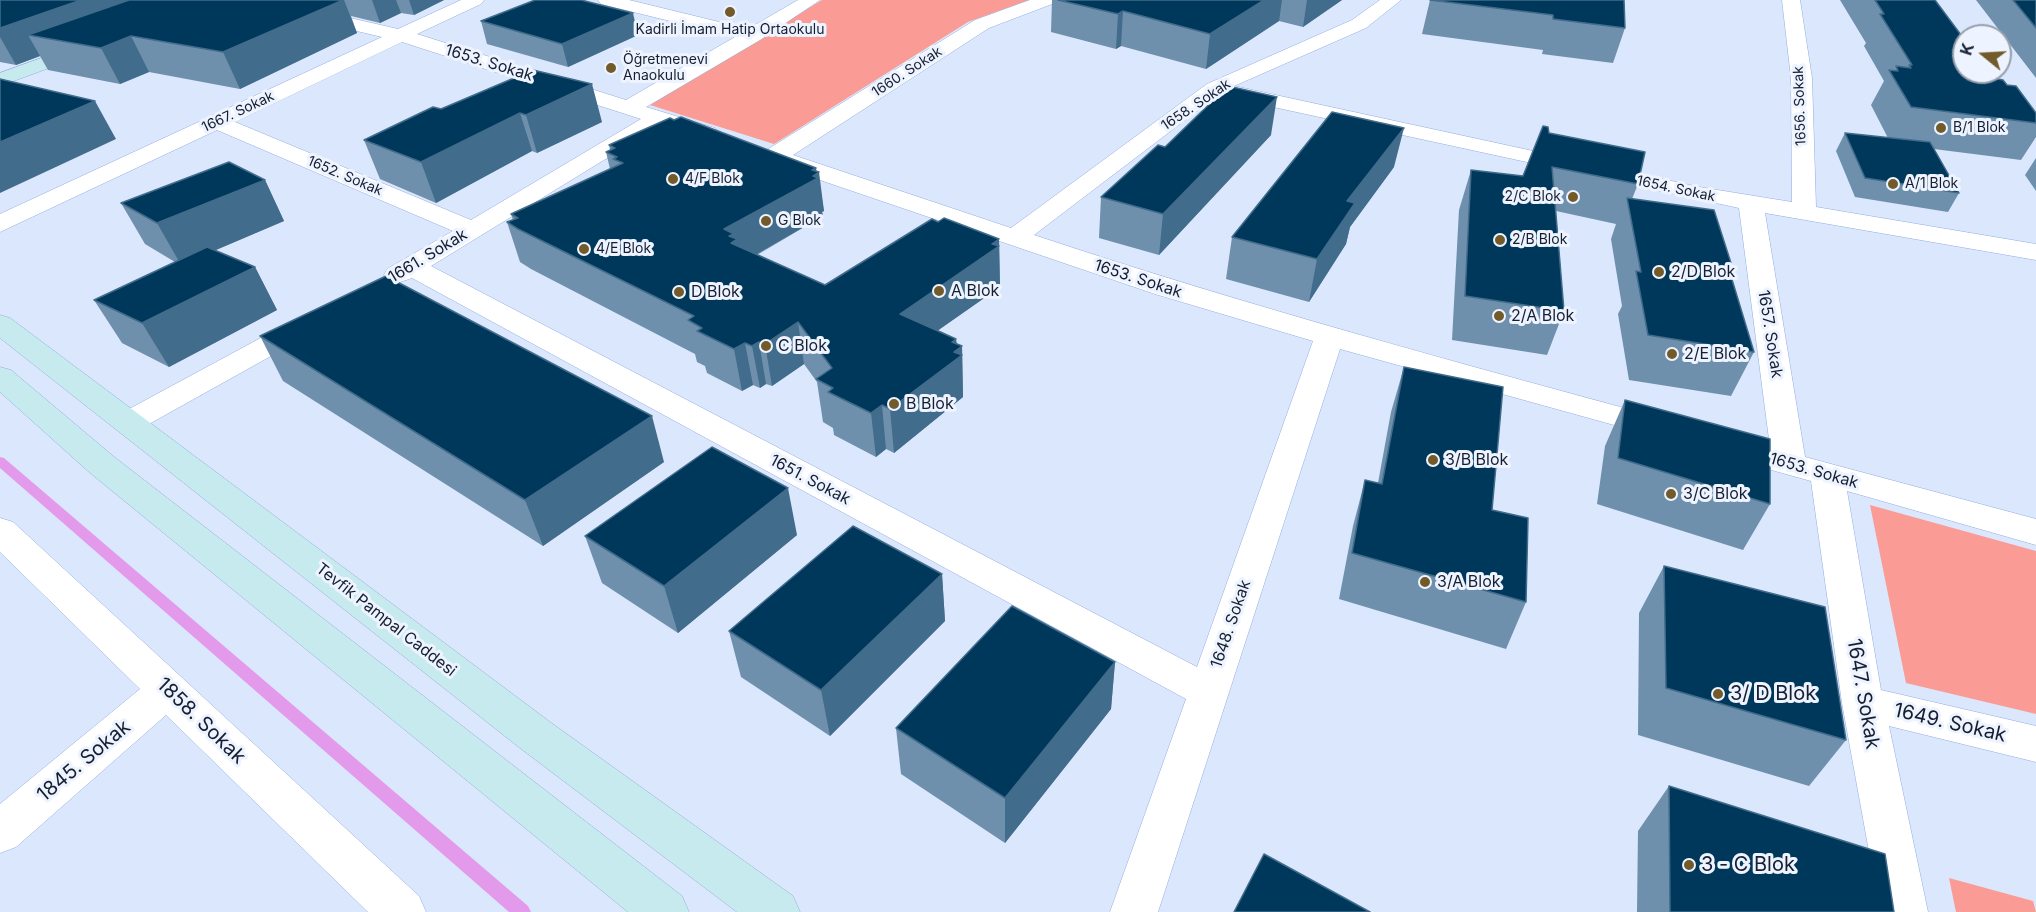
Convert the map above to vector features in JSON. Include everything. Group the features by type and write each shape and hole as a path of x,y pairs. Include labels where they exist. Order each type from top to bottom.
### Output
{"street":[{"name":"1653. Sokak","path":"249,0 400,35 630,107 1154,285 1329,337 2036,532"},
{"name":"1667. Sokak","path":"0,224 476,0"},
{"path":"607,0 753,36"},
{"path":"630,107 811,0"},
{"name":"1660. Sokak","path":"754,150 982,24 1046,0"},
{"name":"1658. Sokak","path":"1015,237 1214,88 1359,24 1392,0"},
{"name":"1656. Sokak","path":"1791,0 1796,18 1800,75 1804,213"},
{"path":"0,67 96,38 0,80"},
{"name":"1654. Sokak","path":"1214,88 1751,204 2036,252"},
{"name":"1661. Sokak","path":"370,290 660,117"},
{"name":"1652. Sokak","path":"217,122 472,230"},
{"name":"1657. Sokak","path":"1751,204 1790,463"},
{"name":"1651. Sokak","path":"412,267 1208,692"},
{"path":"129,422 328,313"},
{"name":"Tevfik Pampal Caddesi","path":"0,324 535,735 776,912"},
{"name":"1648. Sokak","path":"1134,912 1329,337"},
{"path":"0,376 101,464 665,912"},
{"name":"1647. Sokak","path":"1827,475 1863,703 1904,912"},
{"name":"1858. Sokak","path":"0,531 402,912"},
{"name":"1845. Sokak","path":"0,832 168,689"},
{"name":"1649. Sokak","path":"1863,703 2036,744"}],"shaded area":[{"path":"822,0 1029,0 968,22 774,144 650,105"},
{"path":"1870,505 2036,551 2036,714 1906,683"},
{"path":"1949,878 2033,901 2036,912 1956,912"}],"building":[{"path":"0,0 81,0 0,28"},
{"path":"129,0 343,0 223,52 131,36 101,48 28,35"},
{"path":"535,0 581,0 633,13 562,44 481,21"},
{"path":"1058,0 1264,0 1210,34 1123,11 1118,14"},
{"path":"1430,0 1624,0 1625,28 1553,19 1553,15"},
{"path":"1875,0 1935,0 1953,24 1952,84 2016,86 2036,113 2036,123 1911,107 1889,70 1898,71 1896,66 1911,68 1909,65 1912,65 1880,14 1884,14"},
{"path":"2013,0 2036,0 2036,28"},
{"path":"533,70 592,84 526,115 520,113 421,162 364,140 433,107 441,109"},
{"path":"0,79 95,101 0,142"},
{"path":"1228,86 1277,97 1163,214 1101,197 1158,145 1165,147"},
{"path":"1332,112 1404,128 1347,201 1355,203 1317,259 1232,237"},
{"path":"681,117 816,168 812,170 819,172 813,176 818,178 724,229 734,234 729,236 737,239 731,243 825,285 932,219 938,222 944,218 999,239 992,244 999,246 900,314 956,339 952,342 962,346 954,352 962,355 890,409 882,405 871,413 828,392 833,388 816,379 832,368 798,322 765,344 759,342 752,346 745,343 734,349 697,331 702,328 688,320 694,316 507,222 518,218 511,214 623,163 613,159 617,157 606,152 615,148 609,145 670,118 674,120"},
{"path":"1543,126 1548,127 1549,133 1645,152 1638,184 1552,167 1564,311 1465,296 1471,170 1523,176"},
{"path":"1845,133 1930,142 1959,193 1865,178"},
{"path":"229,162 265,180 157,223 121,203"},
{"path":"1627,198 1714,210 1731,263 1727,263 1754,352 1648,335 1636,271 1641,272"},
{"path":"207,247 255,267 142,323 94,300"},
{"path":"386,276 652,416 525,500 260,336"},
{"path":"1404,367 1503,387 1492,510 1528,518 1526,602 1352,553 1365,480 1382,484"},
{"path":"1625,400 1770,439 1770,504 1618,458"},
{"path":"712,447 788,488 664,586 585,536"},
{"path":"853,526 942,574 821,690 729,631"},
{"path":"1664,566 1825,607 1846,740 1666,688"},
{"path":"1012,606 1115,662 1005,798 896,728"},
{"path":"1669,786 1885,854 1894,912 1670,912"},
{"path":"1264,854 1370,912 1234,912"}],"waterway":[{"path":"0,461 522,912"}],"place":[{"name":"Kadirli İmam Hatip Ortaokulu","path":"730,12"},
{"name":"Öğretmenevi Anaokulu","path":"611,68"},
{"name":"B/1 Blok","path":"1941,128"},
{"name":"4/F Blok","path":"673,179"},
{"name":"A/1 Blok","path":"1893,184"},
{"name":"2/C Blok","path":"1573,197"},
{"name":"G Blok","path":"766,221"},
{"name":"2/B Blok","path":"1500,240"},
{"name":"4/E Blok","path":"584,249"},
{"name":"2/D Blok","path":"1659,272"},
{"name":"A Blok","path":"939,291"},
{"name":"D Blok","path":"679,292"},
{"name":"2/A Blok","path":"1499,316"},
{"name":"C Blok","path":"766,346"},
{"name":"2/E Blok","path":"1672,354"},
{"name":"B Blok","path":"894,404"},
{"name":"3/B Blok","path":"1433,460"},
{"name":"3/C Blok","path":"1671,494"},
{"name":"3/A Blok","path":"1425,582"},
{"name":"3/ D Blok","path":"1718,694"},
{"name":"3 - C Blok","path":"1689,865"}]}
